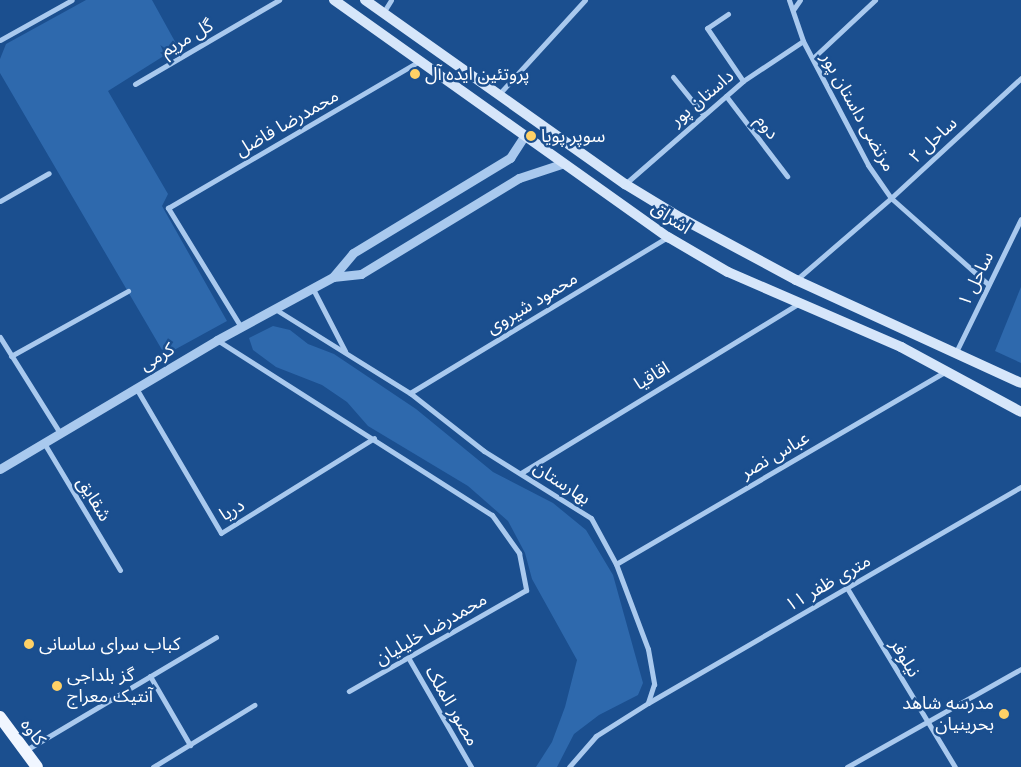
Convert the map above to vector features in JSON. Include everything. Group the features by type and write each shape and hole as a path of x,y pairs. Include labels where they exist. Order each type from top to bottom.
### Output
{"main road":[{"name":"اشراق","path":"334,0 668,236 728,272 948,371 1021,412"},
{"name":"اشراق","path":"365,0 500,93 625,184 796,280 1021,383"},
{"name":"کاوه","path":"0,717 37,767"}],"street":[{"path":"0,40 72,0"},
{"name":"گل مریم","path":"135,84 279,0"},
{"path":"383,13 391,0"},
{"path":"500,93 585,0"},
{"name":"مرتضی داستان پور","path":"789,0 803,41 868,165 891,198 988,284"},
{"path":"792,10 800,0"},
{"path":"813,58 875,0"},
{"path":"728,14 707,28 743,81"},
{"name":"داستان پور","path":"625,184 743,81 803,41"},
{"name":"محمدرضا فاضل","path":"241,327 168,208 420,62"},
{"path":"673,78 703,114"},
{"name":"ساحل ۲","path":"796,280 891,198 1021,78"},
{"name":"دوم","path":"726,96 787,176"},
{"name":"کرمی","path":"0,469 217,340 332,277 353,253 510,158 525,135"},
{"name":"کرمی","path":"332,277 361,274 519,178 564,163"},
{"path":"0,201 49,173"},
{"name":"ساحل ۱","path":"956,352 1021,219"},
{"name":"محمود شیروی","path":"410,394 668,236"},
{"path":"313,289 345,351"},
{"path":"11,356 128,291"},
{"name":"اقاقیا","path":"521,473 799,303"},
{"name":"بهارستان","path":"275,309 345,351 410,394 484,451 591,518 616,564 648,649 654,684 648,703"},
{"path":"0,337 60,433"},
{"path":"217,340 374,438"},
{"name":"عباس نصر","path":"616,564 948,371"},
{"name":"دریا","path":"136,388 221,533 374,438"},
{"name":"محمدرضا خلیلیان","path":"349,691 526,590 519,553 492,515 374,438"},
{"name":"شقایق","path":"44,442 120,570"},
{"name":"۱۱ متری ظفر","path":"648,703 1021,487"},
{"name":"نیلوفر","path":"847,588 956,767"},
{"path":"26,751 216,637"},
{"name":"مصور الملک","path":"409,658 471,767"},
{"path":"847,767 1021,668"},
{"path":"150,676 190,745"},
{"path":"569,767 596,736 648,703"},
{"path":"153,767 254,705"}],"shaded area":[{"path":"86,0 152,0 178,47 108,91 168,194 162,206 227,321 165,355 0,73 0,59 6,44"},
{"path":"1021,287 1021,363 995,351"},
{"path":"273,326 290,330 308,344 334,354 416,409 493,472 553,503 586,530 613,575 643,683 638,695 599,715 574,734 557,767 536,767 552,742 565,707 577,660 532,579 525,553 508,521 468,486 368,426 347,402 322,385 276,367 253,350 249,338"}],"place":[{"name":"پروتئین ایده آل","path":"415,74"},
{"name":"سوپر پویا","path":"531,136"},
{"name":"کباب سرای ساسانی","path":"29,644"},
{"name":"گز بلداجی آنتیک معراج","path":"57,686"},
{"name":"مدرسه شاهد بحرینیان","path":"1004,714"}]}
